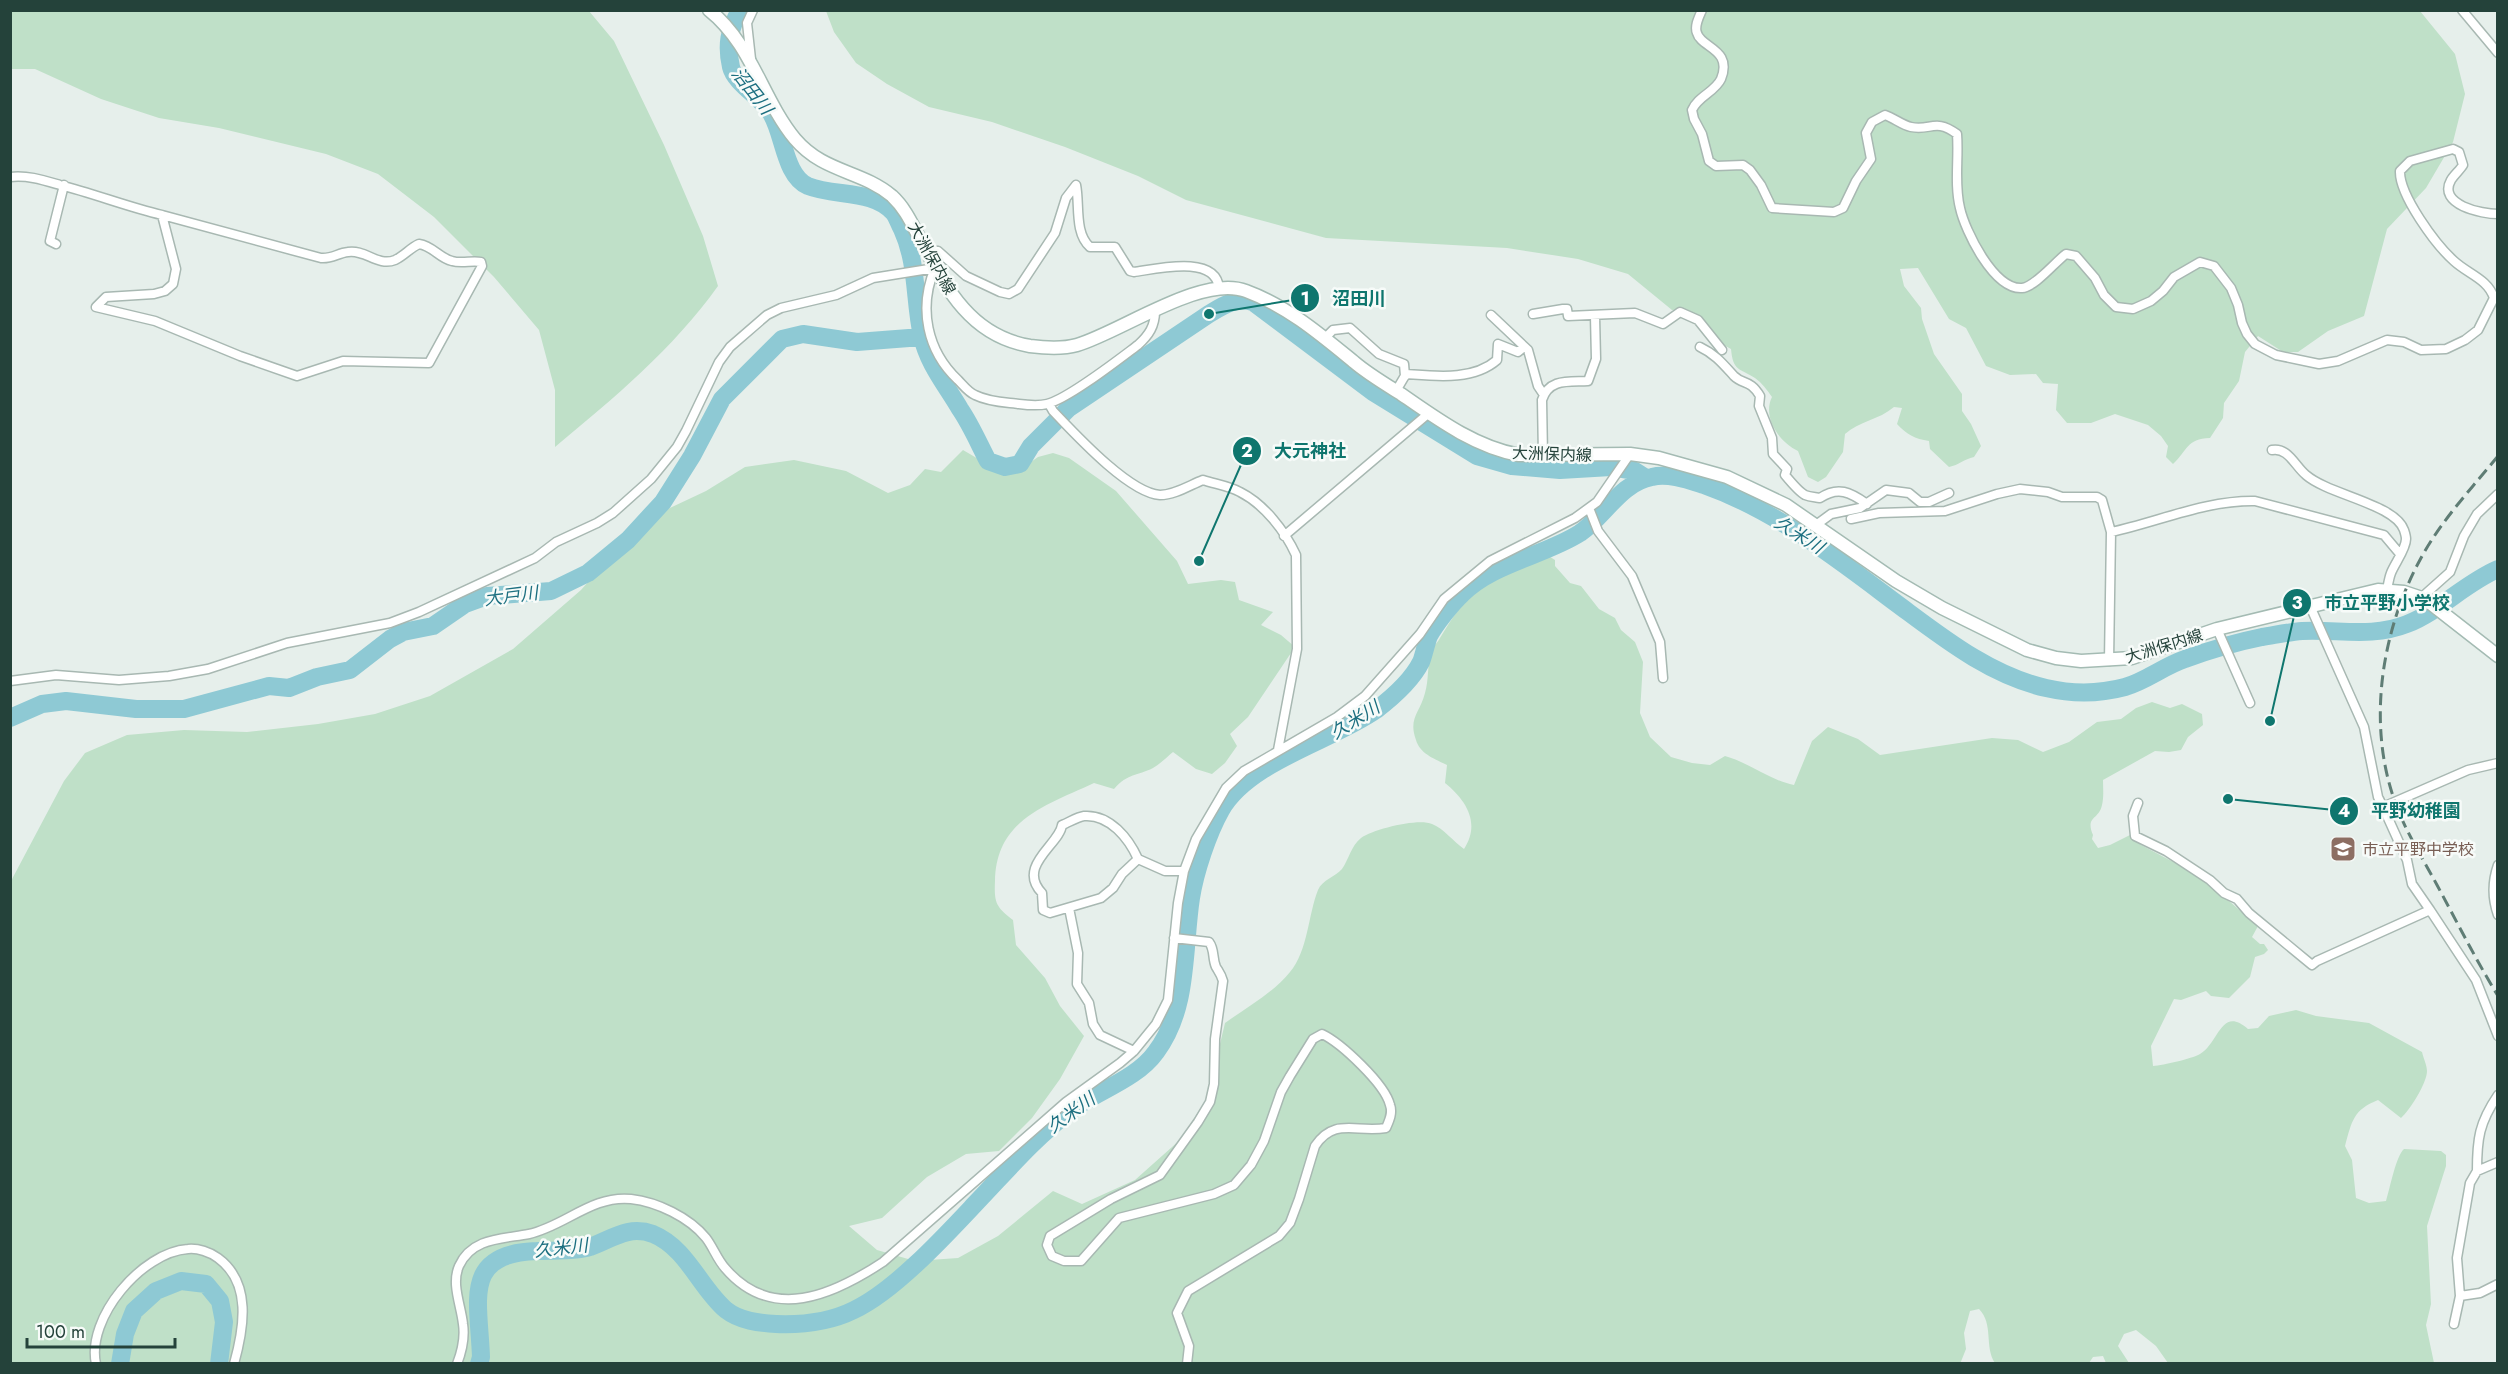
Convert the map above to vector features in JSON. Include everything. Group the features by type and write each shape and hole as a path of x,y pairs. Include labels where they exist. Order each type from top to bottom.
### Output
{"main road":[{"name":"大洲保内線","path":"709,10 724,24 751,62 794,138 809,153 828,166 878,185 894,198 907,213 950,294 969,315 998,335 1030,346 1074,346 1097,338 1180,299 1219,288 1243,289 1261,297 1325,338 1355,363 1427,415 1482,444 1502,452 1543,456 1659,458 1727,477 1786,505 1896,581 2027,650 2056,658 2109,661 2132,658 2218,632 2312,611 2387,590 2423,598 2498,657"}],"street":[{"path":"751,62 747,23 753,10"},
{"path":"1702,10 1696,30 1698,37 1716,51 1722,58 1723,66 1720,81 1696,102 1692,110 1705,142 1709,161 1716,166 1743,165 1750,170 1761,185 1772,208 1834,212 1843,208 1856,181 1871,159 1866,133 1872,122 1885,115 1898,119 1908,126 1947,127 1957,134 1959,206 1967,229 1991,271 2011,286 2024,288 2038,279 2066,254 2076,256 2095,278 2104,296 2116,307 2133,309 2151,301 2183,271 2200,262 2214,266 2231,288 2247,334 2255,344 2276,355 2319,364 2338,361 2387,340 2404,342 2421,350 2446,349 2465,340 2478,330 2494,298 2491,289 2451,259 2418,216 2400,179 2400,171 2410,161 2453,149 2459,152 2463,165 2451,178 2449,185 2453,198 2465,208 2498,214"},
{"path":"2462,10 2498,53"},
{"path":"10,177 33,177 64,185 162,215 321,258 329,259 350,251 374,259 394,261 419,244 427,245 451,261 481,262 482,266 429,363 343,361 297,376 240,356 155,321 96,308 106,297 154,294 165,291 173,284 176,269 162,215"},
{"path":"56,244 50,241 64,185"},
{"path":"926,250 938,251 966,276 980,283 1000,292 1012,292 1018,289 1049,243 1066,198 1076,185 1081,235 1090,247 1115,247 1130,271 1134,272 1195,266 1212,273 1218,281 1219,288"},
{"path":"10,681 56,675 119,680 169,676 208,669 287,643 390,623 503,574 535,558 556,542 597,524 651,479 687,431 718,362 730,347 758,321 781,308 836,295 873,278 935,268"},
{"path":"935,268 926,300 928,332 934,351 947,370 974,395 1001,402 1051,408 1115,472 1150,493 1162,495 1174,493 1203,480 1241,492 1265,511 1284,536 1296,555 1297,649 1278,750"},
{"path":"1533,314 1567,309 1568,316 1635,313 1663,324 1680,312 1698,320 1722,350"},
{"path":"1051,408 1147,337 1155,322 1155,311"},
{"path":"1491,315 1529,353 1538,386 1544,395"},
{"path":"1543,456 1544,395 1551,385 1561,381 1588,381 1596,359 1594,315"},
{"path":"1325,338 1333,330 1350,328 1379,354 1404,364 1405,376 1396,391"},
{"path":"1405,376 1434,377 1476,372 1497,360 1498,344 1518,352 1524,347"},
{"path":"1700,346 1716,356 1738,379 1756,388 1760,396 1758,403 1760,411 1772,438 1773,454 1787,469 1785,476 1791,485 1801,489 1806,495 1820,498 1830,492 1854,493 1867,504"},
{"path":"1284,536 1427,415"},
{"path":"2272,450 2279,448 2286,452 2307,477 2346,497 2376,506 2391,515 2403,527 2406,540 2391,574 2387,590"},
{"path":"457,1364 464,1326 455,1278 460,1264 471,1250 490,1239 546,1229 598,1202 618,1198 632,1199 681,1217 707,1240 714,1254 741,1285 761,1296 776,1300 826,1293 853,1281 883,1262 1066,1102 1106,1075 1134,1050 1156,1024 1168,1000 1184,871 1196,839 1226,788 1244,771 1337,717 1365,696 1420,634 1444,599 1490,561 1575,518 1597,502 1629,457"},
{"path":"1851,519 1879,513 1946,511 1997,494 2033,489 2062,497 2097,497 2102,500 2111,532 2109,661"},
{"path":"1816,525 1831,514 1855,511 1886,490 1909,493 1920,502 1929,502 1949,493"},
{"path":"2423,598 2450,572 2464,536 2477,514 2498,494"},
{"path":"2111,532 2216,504 2255,501 2384,535 2400,554"},
{"path":"1589,508 1598,531 1632,576 1660,642 1663,678"},
{"path":"2312,611 2364,727 2378,797 2407,860 2412,884 2476,980 2498,1036"},
{"path":"2218,632 2250,703"},
{"path":"2383,807 2468,770 2498,763"},
{"path":"2138,803 2133,816 2135,836 2174,856 2210,880 2224,893 2237,899 2249,913 2312,965 2430,910"},
{"path":"1138,859 1122,874 1113,888 1101,898 1050,913 1043,910 1042,893 1036,886 1037,864 1045,849 1061,832 1062,825 1084,816 1101,820 1120,830 1138,859 1165,871 1184,871"},
{"path":"2498,865 2493,892 2498,915"},
{"path":"1069,908 1078,953 1077,984 1089,1003 1093,1024 1100,1035 1134,1050"},
{"path":"1177,938 1209,942 1214,949 1216,966 1221,972 1223,981 1215,1039 1215,1084 1210,1102 1160,1174 1111,1199 1050,1236 1047,1245 1052,1256 1064,1261 1081,1261 1119,1218 1214,1194 1234,1185 1251,1165 1264,1141 1281,1092 1290,1076 1313,1039 1322,1034 1335,1041 1356,1060 1382,1089 1391,1106 1390,1119 1386,1128 1330,1129 1322,1136 1315,1146 1290,1223 1279,1236 1188,1292 1177,1314 1190,1346 1187,1364"},
{"path":"2454,1324 2460,1296 2457,1258 2470,1183 2477,1171 2477,1136 2482,1122 2498,1095"},
{"path":"2477,1171 2498,1162"},
{"path":"96,1364 94,1355 98,1335 106,1312 117,1293 149,1264 170,1253 188,1249 210,1252 225,1264 237,1279 241,1294 243,1322 234,1364"},
{"path":"2460,1296 2480,1293 2498,1284"}],"green space":[{"path":"10,11 589,11 614,41 664,145 703,236 718,286 682,331 642,372 555,447 555,390 539,330 494,277 434,217 378,174 326,154 219,128 159,118 101,99 35,69 11,69"},
{"path":"826,11 2420,11 2455,54 2465,94 2453,142 2426,188 2387,229 2364,316 2328,331 2298,352 2283,352 2258,336 2245,352 2239,381 2224,403 2223,418 2210,438 2192,443 2173,464 2166,457 2168,446 2161,436 2148,425 2115,414 2091,423 2067,423 2056,410 2058,384 2043,383 2036,374 2010,375 1986,366 1966,328 1949,319 1918,268 1900,269 1904,286 1921,308 1922,319 1934,354 1962,394 1962,411 1981,446 1974,457 1949,467 1930,449 1929,441 1911,436 1897,424 1902,408 1894,407 1845,434 1843,452 1826,477 1818,482 1808,477 1798,451 1785,442 1774,428 1769,413 1772,397 1758,380 1735,365 1731,349 1713,339 1709,327 1699,316 1686,309 1672,310 1628,274 1578,259 1507,248 1326,238 1186,200 1138,176 1065,147 992,122 929,107 887,84 856,63 834,32"},
{"path":"963,450 997,470 1021,469 1038,457 1053,453 1069,458 1116,491 1177,561 1188,584 1221,580 1235,582 1239,600 1273,612 1261,625 1281,635 1295,647 1248,717 1230,734 1237,746 1225,763 1212,774 1196,769 1173,752 1156,766 1128,777 1114,789 1094,783 1042,807 1014,829 1004,843 998,860 995,881 997,904 1013,920 1016,945 1045,978 1060,1006 1084,1036 1060,1079 1032,1118 999,1151 966,1154 927,1177 882,1218 849,1226 877,1250 915,1261 958,1258 998,1236 1053,1191 1082,1204 1135,1180 1181,1139 1207,1098 1225,1023 1268,993 1290,972 1301,954 1318,890 1322,884 1342,869 1358,841 1385,828 1417,822 1432,824 1464,849 1471,830 1469,813 1465,804 1445,783 1447,765 1421,749 1414,732 1414,721 1426,688 1431,653 1455,615 1478,588 1500,573 1532,563 1547,555 1555,560 1555,566 1570,583 1581,586 1599,609 1615,618 1621,630 1635,642 1643,662 1640,713 1650,737 1671,757 1692,763 1710,765 1725,756 1794,785 1812,741 1828,727 1858,739 1880,755 1992,738 2018,740 2043,752 2069,742 2097,722 2121,719 2136,708 2152,702 2170,708 2182,704 2202,714 2203,725 2188,737 2181,750 2155,751 2103,780 2102,805 2091,824 2092,839 2098,848 2130,835 2141,845 2200,876 2258,926 2252,937 2260,944 2264,944 2268,950 2255,957 2250,977 2229,998 2211,996 2206,991 2181,1000 2174,999 2151,1046 2153,1066 2177,1062 2200,1054 2226,1023 2232,1021 2248,1029 2258,1028 2269,1016 2296,1010 2316,1016 2369,1023 2422,1052 2427,1069 2426,1076 2405,1114 2401,1118 2378,1100 2370,1104 2358,1112 2355,1117 2345,1146 2352,1160 2356,1198 2369,1203 2386,1201 2396,1165 2404,1149 2441,1151 2446,1155 2446,1166 2427,1226 2431,1304 2426,1325 2434,1363 2168,1363 2156,1346 2136,1330 2124,1334 2118,1346 2129,1363 2106,1363 2103,1356 2093,1357 2089,1363 1995,1363 1990,1350 1988,1328 1984,1315 1979,1309 1970,1311 1964,1333 1966,1349 1960,1364 11,1364 11,881 64,781 85,753 127,735 184,730 247,732 318,724 375,714 430,696 513,649 581,590 621,545 655,515 706,491 745,467 794,460 846,471 888,493 910,485 925,469 941,472"}],"waterway":[{"name":"沼田川","path":"740,10 733,24 730,38 731,67 738,79 772,115 794,174 808,186 876,200 895,215 911,255 925,346 933,365 968,421 988,461 1005,467 1020,464 1031,446 1069,408 1209,314 1225,305 1241,300 1253,302 1373,392 1477,456 1512,466 1560,470 1611,467 1635,471 1646,478"},
{"name":"大戸川","path":"10,718 42,704 66,701 136,709 184,709 269,686 289,688 317,677 350,670 390,639 403,632 433,626 465,604 487,596 551,591 588,573 628,540 663,502 692,456 722,399 782,339 803,334 857,342 922,337"},
{"name":"久米川","path":"479,1364 481,1357 478,1317 480,1283 486,1270 496,1260 513,1254 584,1249 628,1232 644,1232 665,1240 684,1258 708,1291 726,1310 750,1321 786,1324 826,1320 854,1310 885,1290 933,1248 1043,1133 1080,1105 1127,1078 1148,1062 1156,1052 1167,1035 1179,998 1191,898 1199,865 1216,819 1234,793 1271,765 1376,710 1413,675 1421,662 1432,631 1449,608 1474,583 1503,567 1551,548 1580,533 1622,493 1641,480 1671,476 1730,495 1804,536 1967,653 2025,682 2066,691 2095,692 2125,687 2185,659 2262,637 2302,631 2368,632 2394,628 2407,624 2442,605 2474,582 2498,569"},
{"name":"久米川","path":"120,1364 125,1334 134,1311 156,1291 181,1281 206,1284 220,1301 224,1322 219,1364"}],"railway":[{"path":"2498,456 2438,531 2421,558 2408,586 2388,645 2380,707 2381,738 2386,769 2398,810 2498,996"}],"place":[{"name":"沼田川","path":"1209,314"},
{"name":"大元神社","path":"1199,561"},
{"name":"市立平野小学校","path":"2270,721"},
{"name":"平野幼稚園","path":"2228,799"},
{"name":"市立平野中学校","path":"2343,849"}]}
